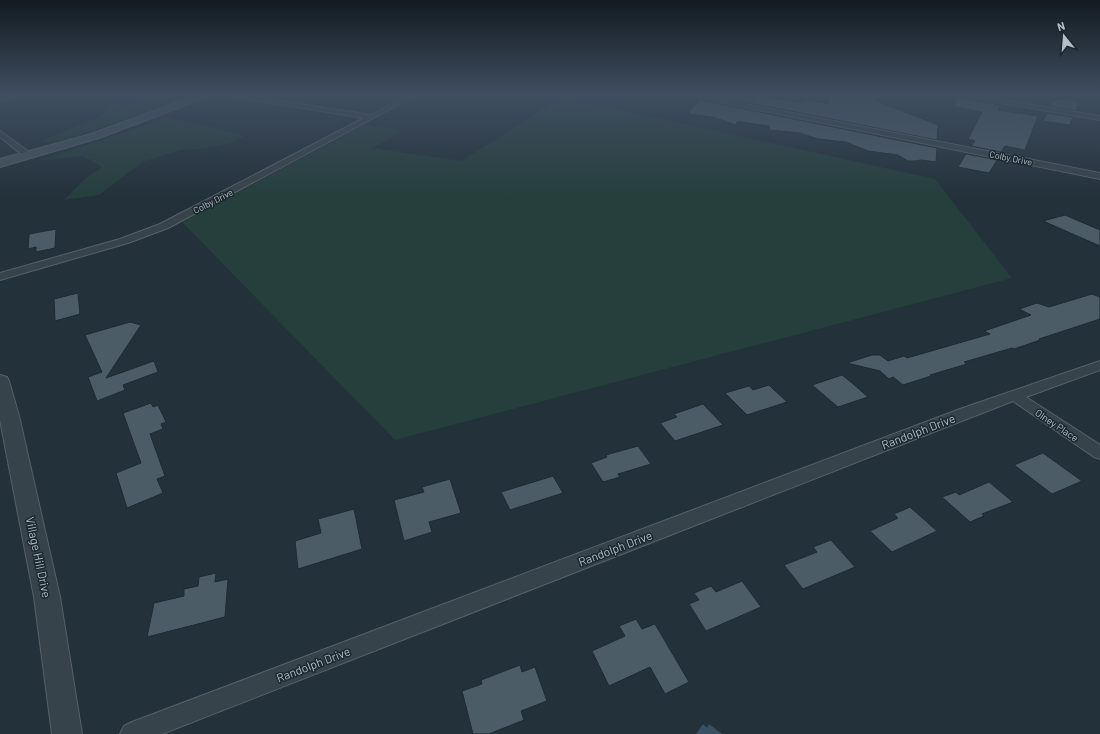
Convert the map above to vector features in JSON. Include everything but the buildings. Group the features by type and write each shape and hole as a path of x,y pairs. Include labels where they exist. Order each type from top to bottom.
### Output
{"main road":[{"path":"0,163 29,156 114,129"}],"street":[{"name":"Colby Drive","path":"0,277 124,241 164,226 349,129"},
{"name":"Colby Drive","path":"860,129 1100,176"},
{"path":"0,133 29,156"},
{"name":"Randolph Drive","path":"132,734 965,413 1100,365"},
{"name":"Village Hill Drive","path":"0,381 9,416 47,597 67,734"},
{"name":"Olney Place","path":"1015,396 1100,453"}],"green space":[{"path":"69,129 96,129 68,139 40,143"},
{"path":"134,129 220,129 245,136 231,143 207,148 180,150 142,162 99,195 64,200 86,178 102,167 83,156 41,160"},
{"path":"356,129 403,130 373,148 461,161 511,129 709,129 935,179 1012,278 395,440 182,222"}],"water":[{"path":"703,724 707,728 709,724 722,734 696,734"}]}
